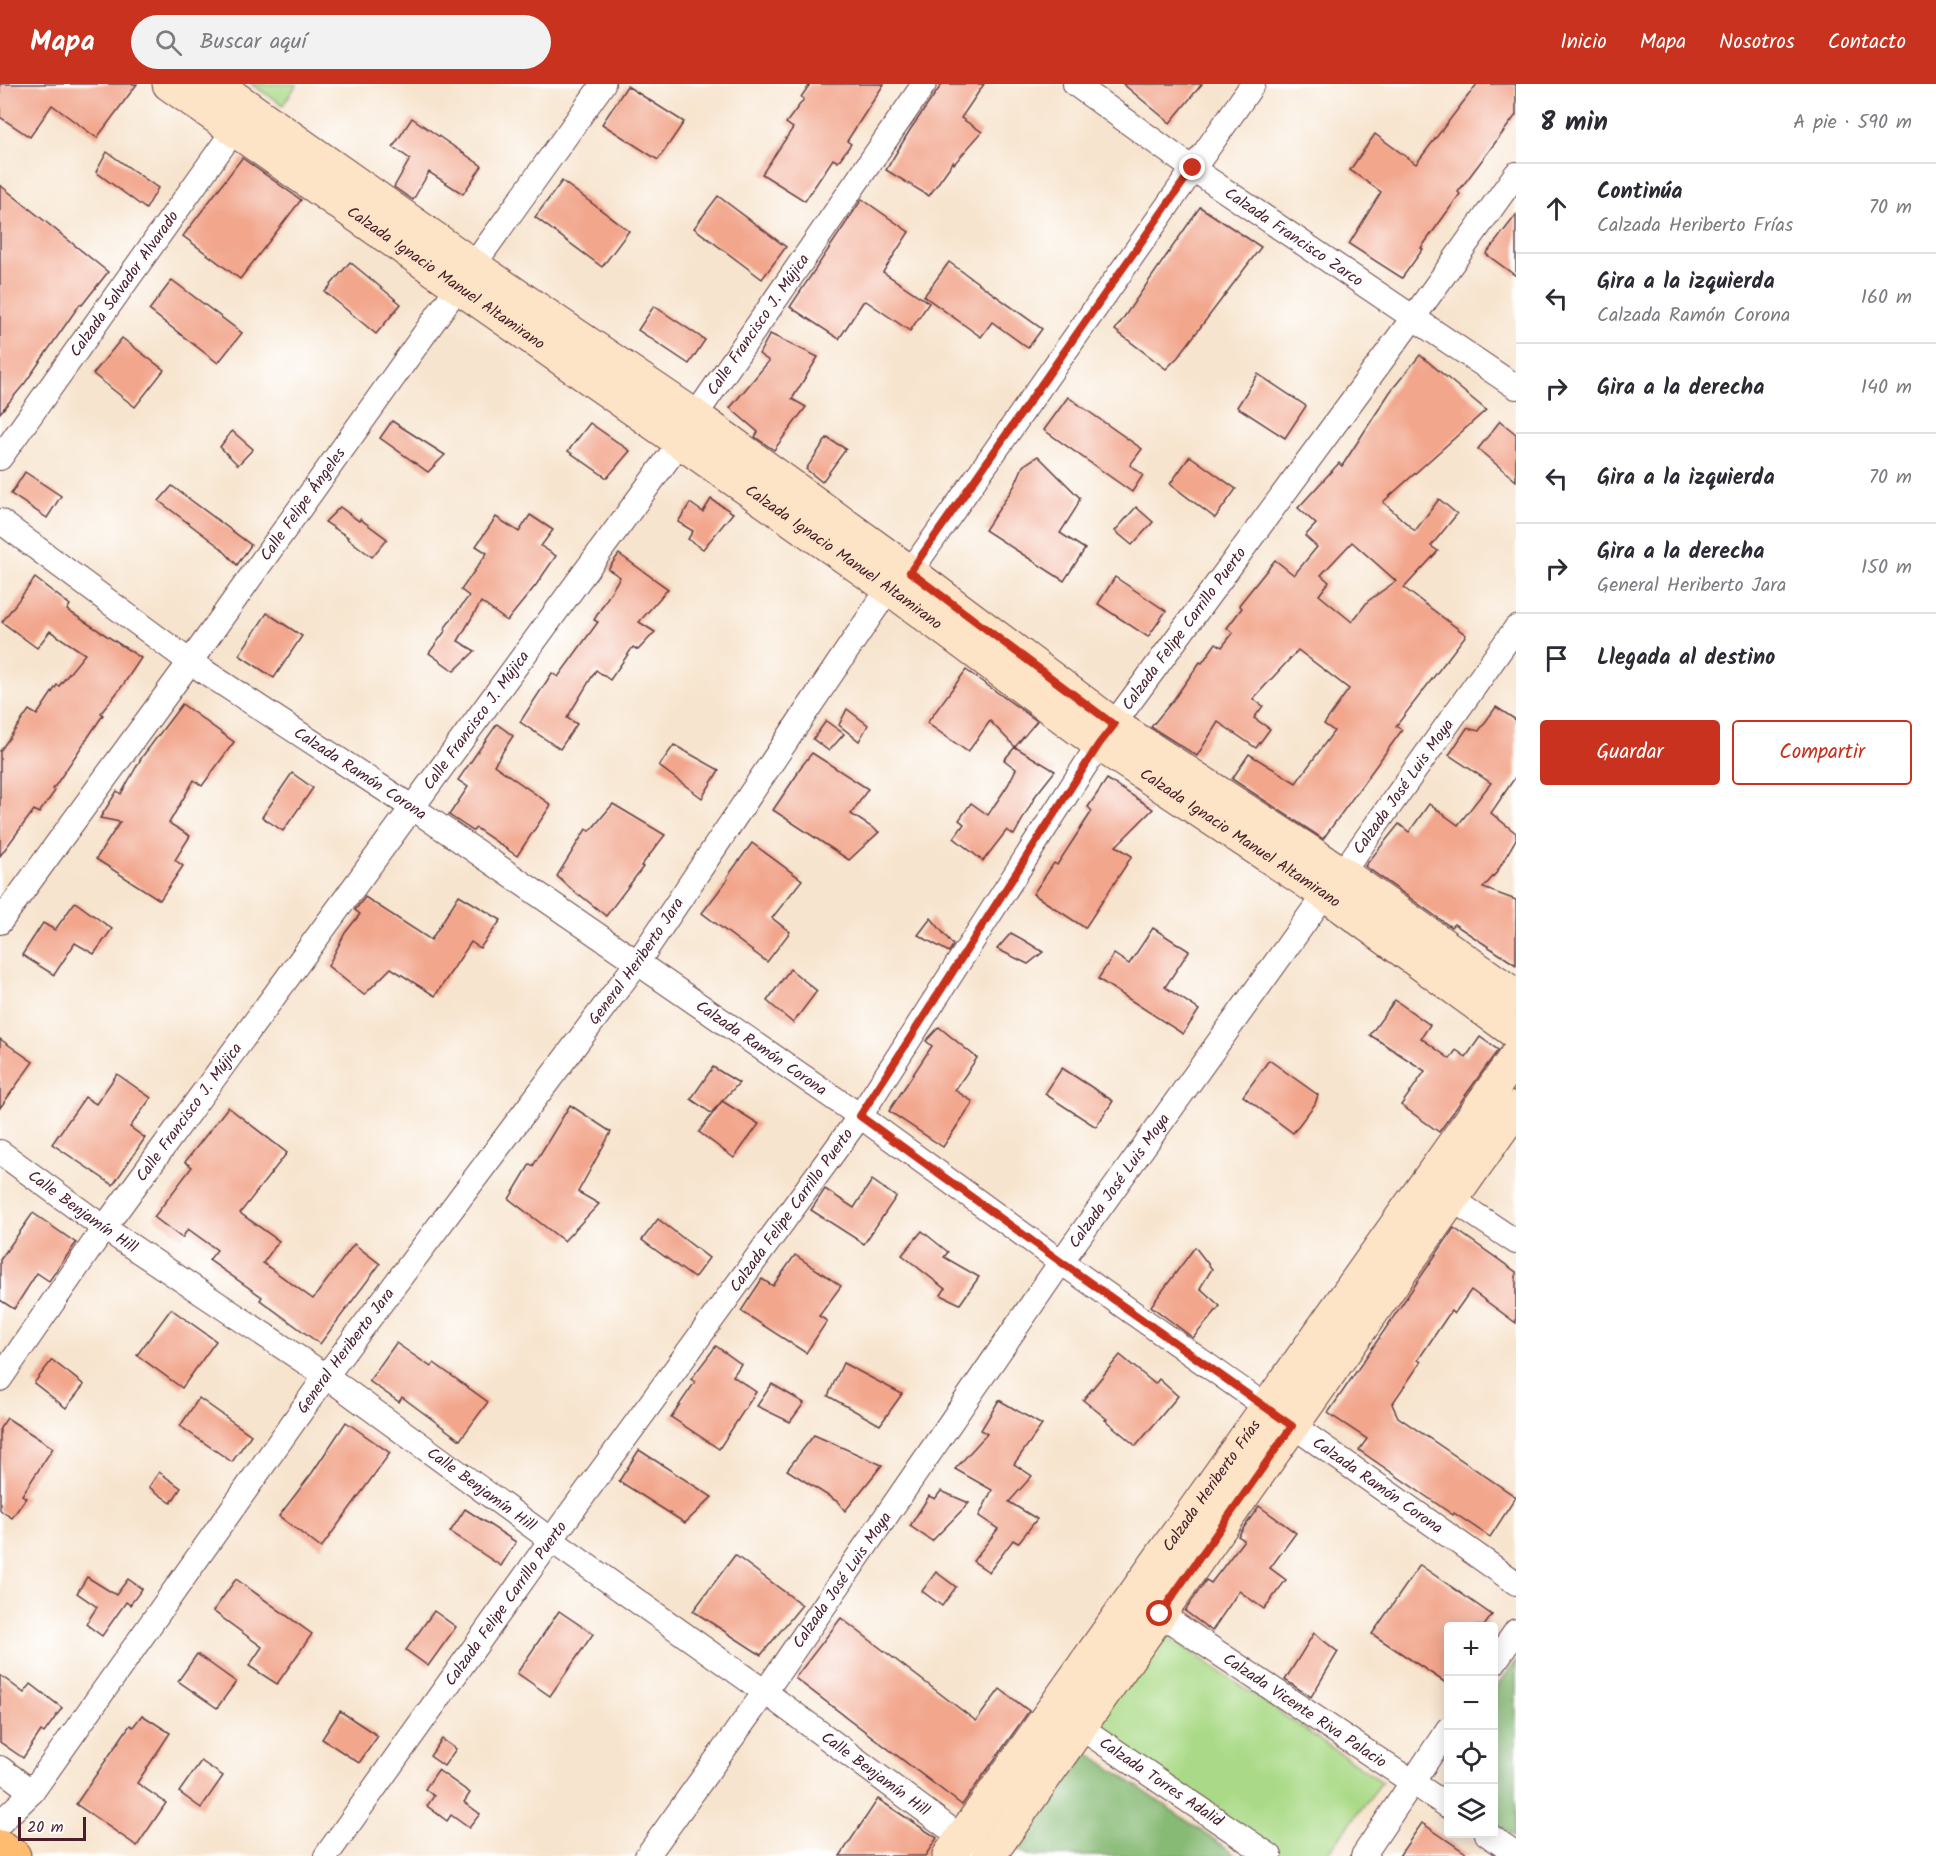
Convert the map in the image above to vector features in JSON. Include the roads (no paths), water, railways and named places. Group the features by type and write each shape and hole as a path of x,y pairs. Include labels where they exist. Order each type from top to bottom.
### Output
{"main road":[{"path":"0,1847 14,1856"}],"street":[{"name":"Calzada Ignacio Manuel Altamirano","path":"169,84 242,120 466,277 688,428 900,580 1106,735 1333,883 1516,996"},
{"name":"Calzada Ignacio Manuel Altamirano","path":"215,84 242,120"},
{"name":"Calle Felipe Ángeles","path":"0,922 190,662 603,84"},
{"name":"Calle Francisco J. Mújica","path":"0,1378 104,1227 413,808 688,428 924,84"},
{"name":"Calzada Francisco Zarco","path":"1075,84 1193,168 1516,387"},
{"name":"General Heriberto Jara","path":"0,1823 32,1792 326,1376 637,963 900,580 1253,84"},
{"name":"Calzada Salvador Alvarado","path":"0,458 242,120"},
{"name":"Calzada Felipe Carrillo Puerto","path":"326,1856 551,1540 860,1116 1106,735 1413,318 1516,174"},
{"name":"Calzada Ramón Corona","path":"0,521 190,662 413,808 860,1116 1061,1262 1516,1583"},
{"name":"Calzada José Luis Moya","path":"647,1856 765,1692 1061,1262 1516,628"},
{"name":"Calzada Ignacio Manuel Altamirano","path":"1333,883 1516,1033"},
{"name":"Calzada Heriberto Frías","path":"972,1852 1279,1417 1516,1056"},
{"name":"Calzada Heriberto Frías","path":"972,1852 1080,1727 1160,1614 1279,1417 1452,1199 1516,1108"},
{"name":"Calle Benjamín Hill","path":"0,1152 104,1227 326,1376 765,1692 972,1852"},
{"path":"1452,1199 1516,1242"},
{"name":"Calzada Vicente Riva Palacio","path":"1160,1614 1444,1803"},
{"path":"1498,1658 1516,1631"},
{"name":"Calzada Torres Adalid","path":"1080,1727 1270,1856"},
{"path":"1363,1856 1448,1730"},
{"path":"0,1768 32,1792"},
{"path":"1494,1838 1516,1854"}]}
